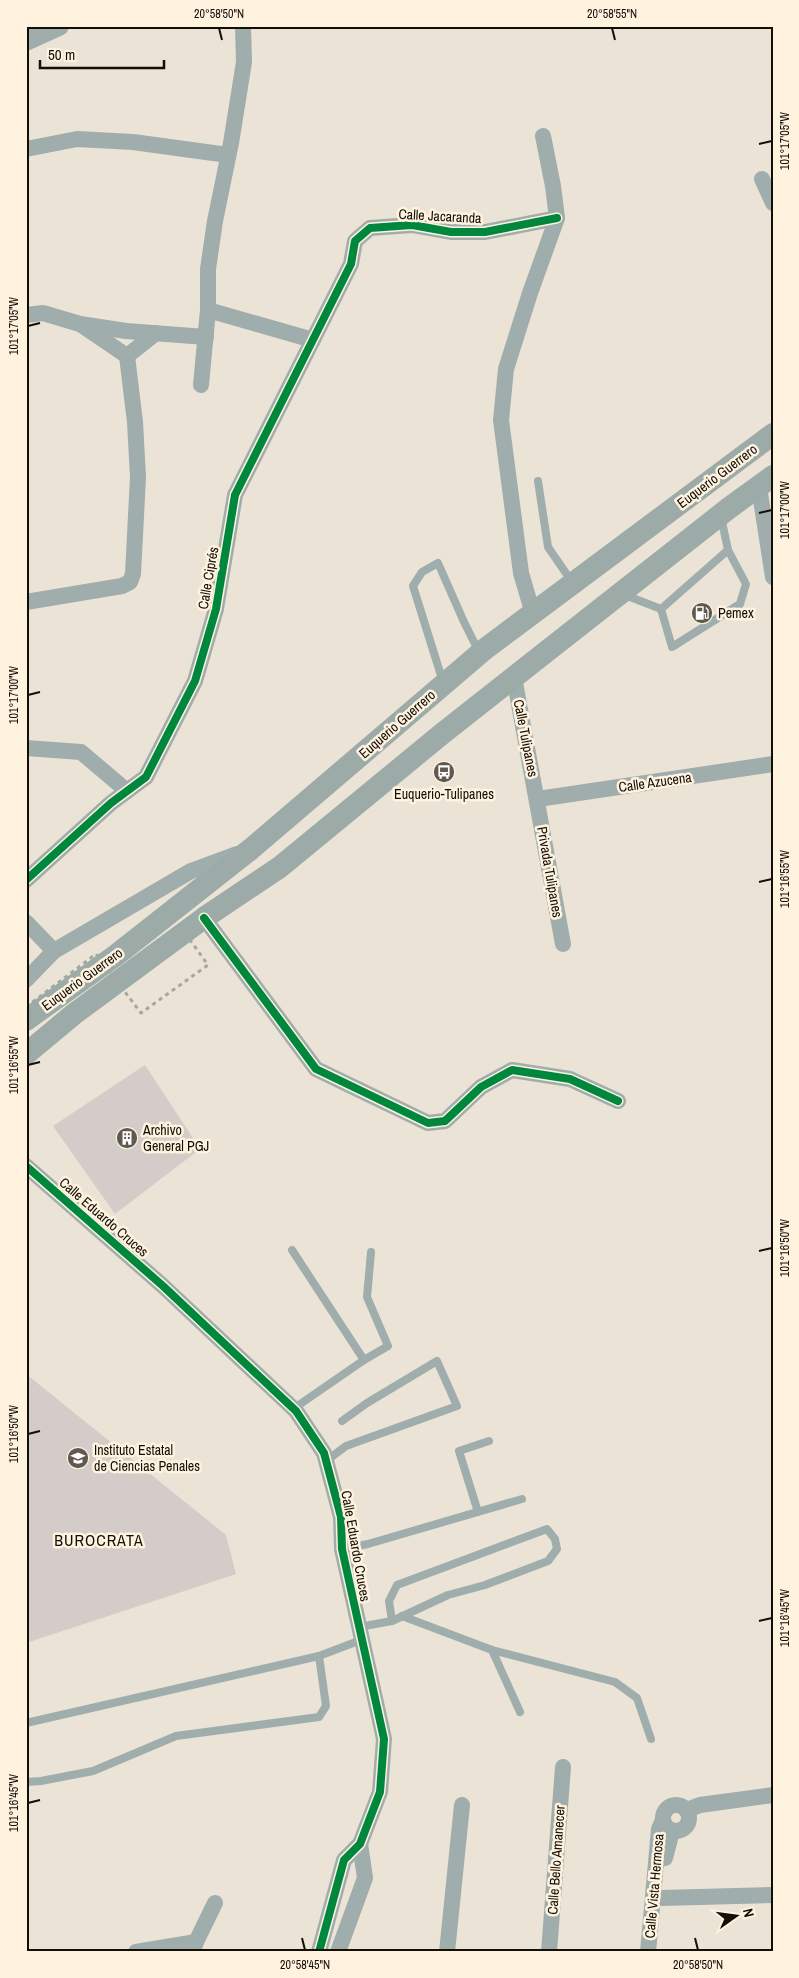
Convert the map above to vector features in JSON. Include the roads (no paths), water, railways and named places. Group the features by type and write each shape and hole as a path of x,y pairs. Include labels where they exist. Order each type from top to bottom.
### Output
{"main road":[{"name":"Euquerio Guerrero","path":"26,1020 114,956 251,849 480,654 773,434"},
{"name":"Euquerio Guerrero","path":"26,1054 74,1014 204,918 280,867 443,733 766,481"}],"street":[{"path":"26,41 59,26"},
{"path":"201,385 208,310 208,269 244,62 243,26"},
{"path":"533,614 520,572 501,420 506,369 530,293 557,218 543,136"},
{"path":"26,149 77,139 133,142 228,155"},
{"path":"762,179 773,203"},
{"name":"Calle Jacaranda","path":"355,240 370,228 412,225 451,232 485,232 557,218"},
{"name":"Calle Ciprés","path":"26,880 111,803 146,777 195,680 216,609 235,495 351,264 355,240"},
{"path":"208,310 314,340"},
{"path":"26,315 42,313 80,324 206,337"},
{"path":"26,602 122,586 130,582 133,574 138,477 135,422 127,356 80,324"},
{"path":"127,356 156,333"},
{"path":"766,481 773,577"},
{"name":"Calle Tulipanes","path":"514,677 538,799"},
{"path":"26,748 81,752 127,791"},
{"name":"Calle Azucena","path":"538,799 773,764"},
{"name":"Privada Tulipanes","path":"538,799 563,944"},
{"path":"26,980 54,951 191,871 251,849"},
{"path":"204,918 316,1069 428,1123 446,1121 481,1087 512,1070 570,1080 618,1101"},
{"path":"26,922 54,951"},
{"name":"Calle Eduardo Cruces","path":"26,1166 163,1286 293,1409 324,1453 341,1517 342,1549 384,1739 380,1792 360,1844 344,1860 319,1952"},
{"name":"Calle Bello Amanecer","path":"549,1952 563,1767"},
{"path":"667,1826 680,1831 687,1826 690,1818 687,1810 700,1805 773,1795"},
{"path":"447,1952 462,1805"},
{"name":"Calle Vista Hermosa","path":"648,1952 659,1829 667,1826 659,1952"},
{"name":"Calle Eduardo Cruces","path":"338,1952 365,1878 360,1844"},
{"path":"662,1898 773,1895"},
{"path":"136,1952 194,1947 215,1903"}],"lane":[{"path":"538,481 548,547 574,583"},
{"path":"661,609 672,646 740,604 746,584 728,550 720,515"},
{"path":"661,609 728,550"},
{"path":"444,684 413,586 422,572 438,564 480,654"},
{"path":"621,593 661,609"},
{"path":"292,1250 364,1360"},
{"path":"293,1409 364,1360 388,1346 367,1297 371,1252"},
{"path":"326,1461 346,1446 456,1406 437,1360 367,1403 342,1421"},
{"path":"478,1512 459,1450 488,1441"},
{"path":"342,1549 368,1544 522,1499"},
{"path":"26,1723 318,1656 360,1633 392,1621 448,1595 485,1585 548,1561 557,1549 555,1539 547,1529 397,1585 390,1601 392,1621"},
{"path":"402,1616 492,1650 614,1682 637,1698 651,1739"},
{"path":"492,1650 520,1712"},
{"path":"26,1782 41,1781 93,1770 176,1736 319,1717 326,1706 318,1656"}],"place":[{"name":"Pemex","path":"702,613"},
{"name":"Euquerio-Tulipanes","path":"444,772"},
{"name":"Archivo General PGJ","path":"127,1138"},
{"name":"Instituto Estatal de Ciencias Penales","path":"78,1458"}],"district":[{"name":"BUROCRATA","path":"99,1540"}]}
